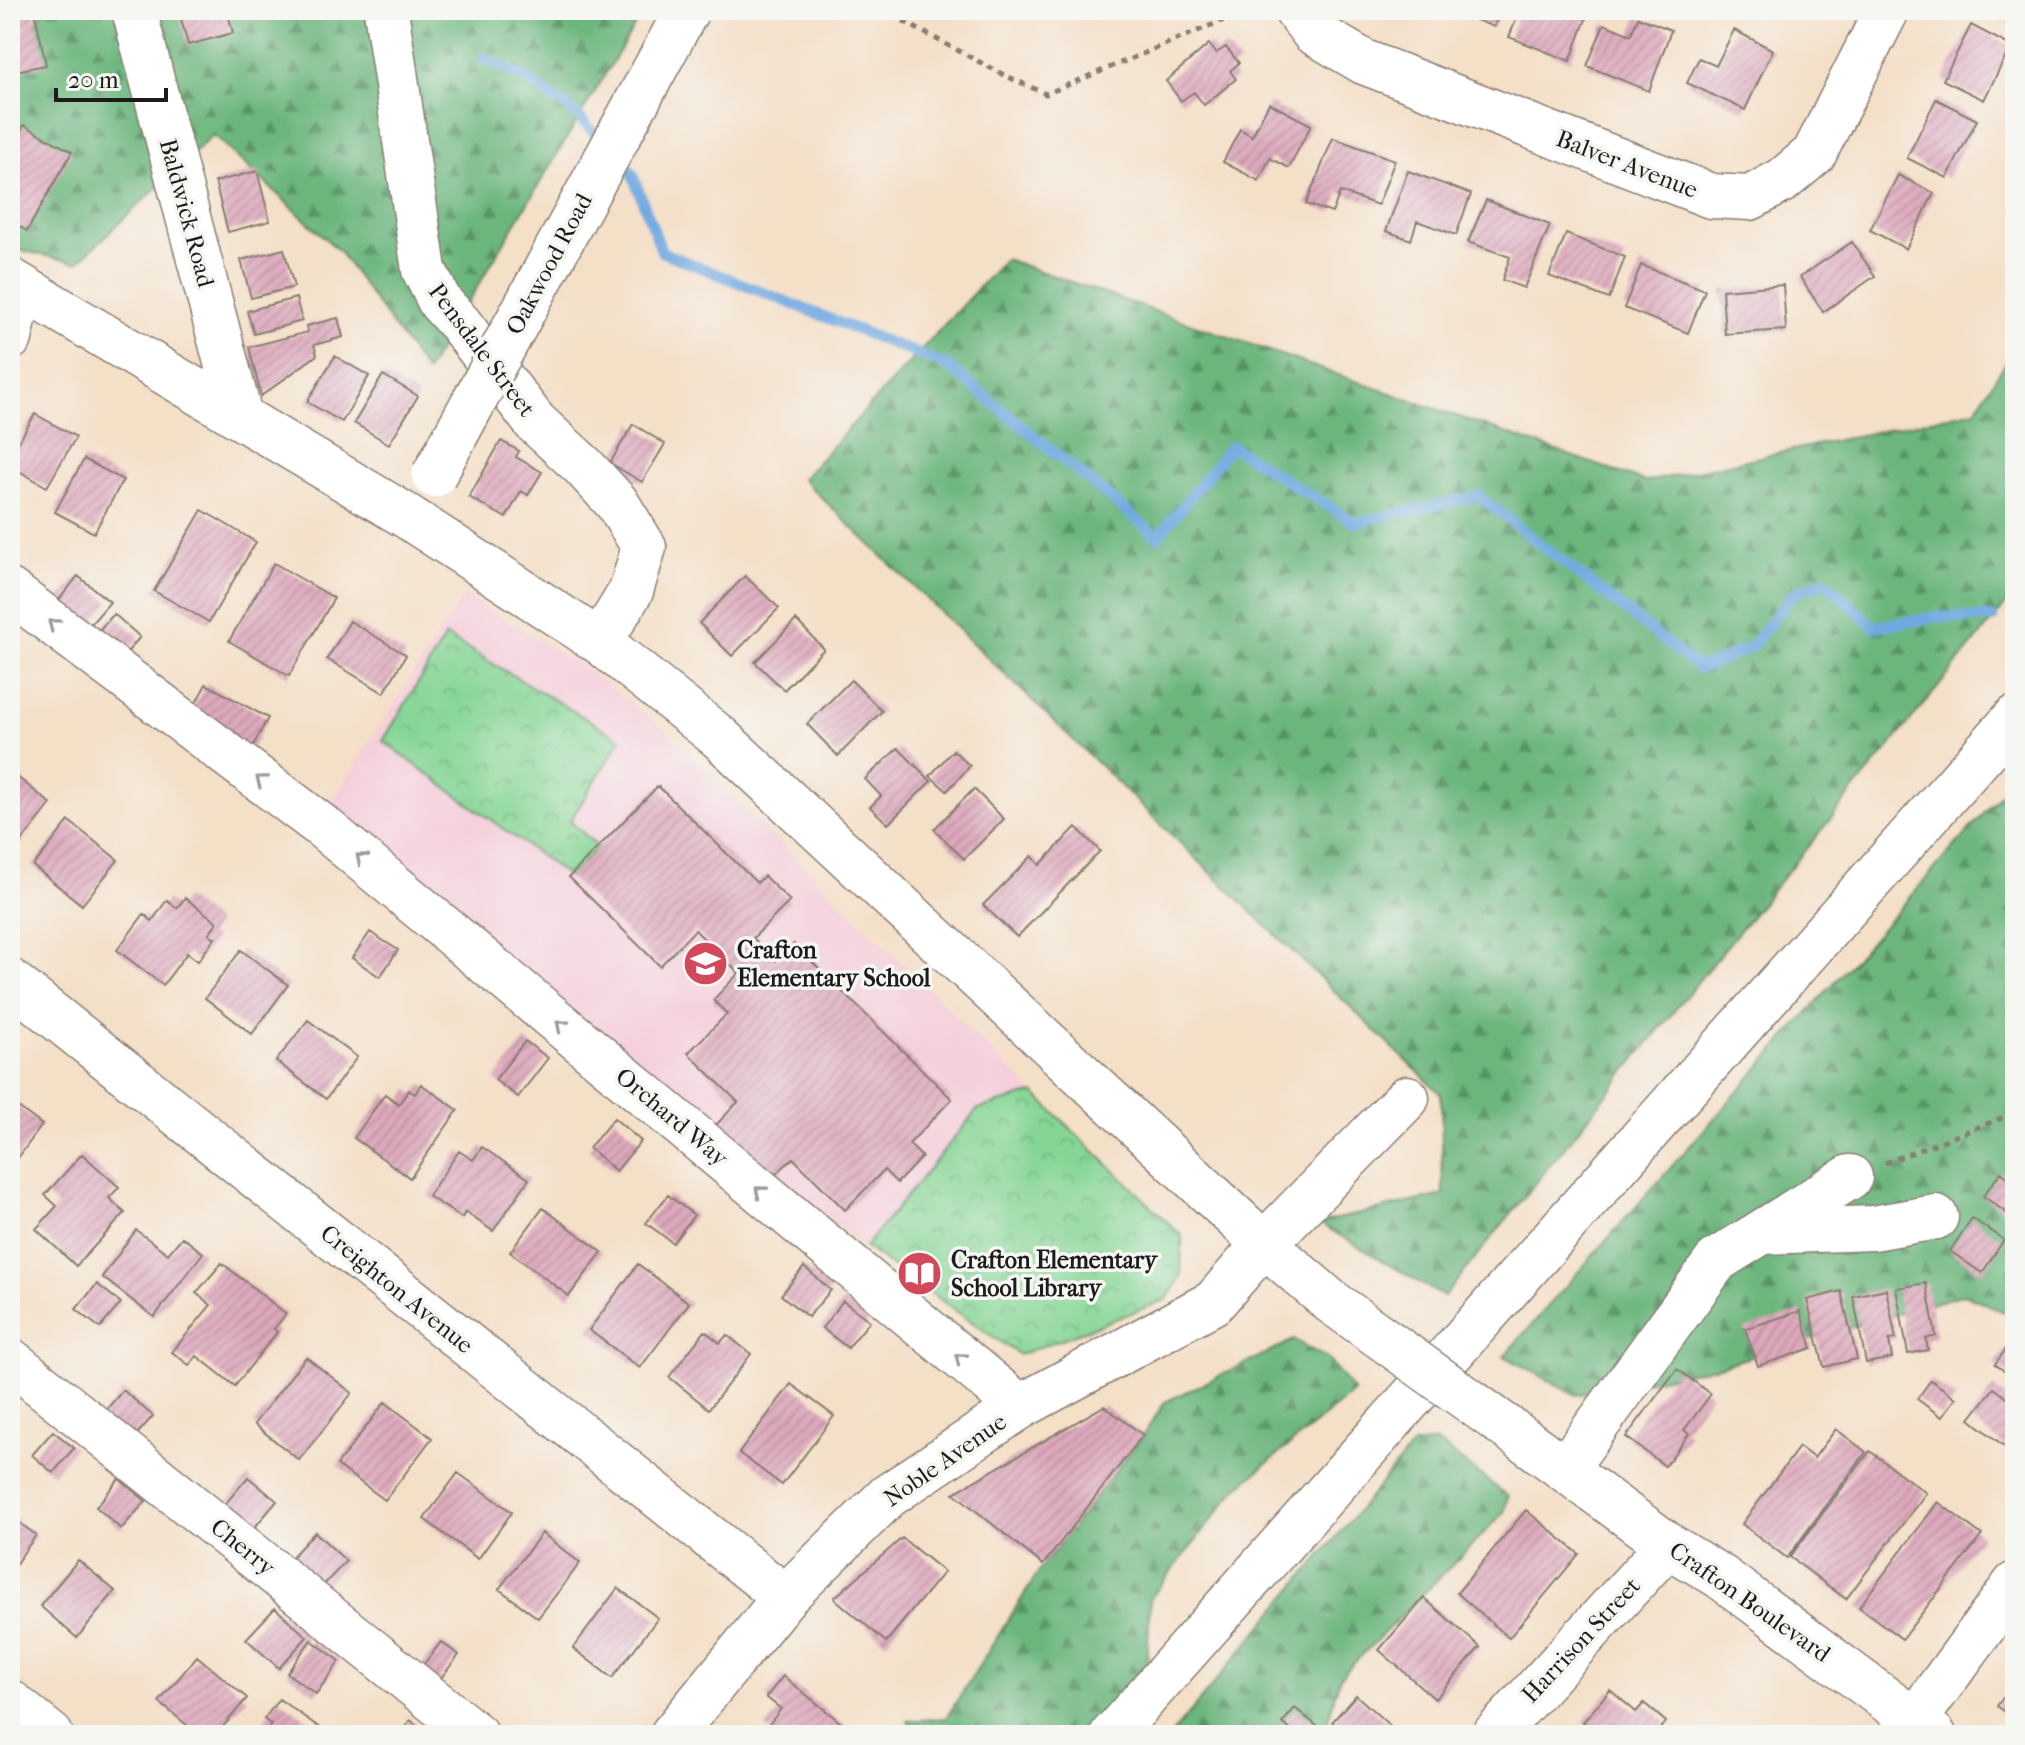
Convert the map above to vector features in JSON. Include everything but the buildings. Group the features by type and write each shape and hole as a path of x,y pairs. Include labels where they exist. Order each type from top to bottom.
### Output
{"street":[{"name":"Baldwick Road","path":"134,10 240,416"},
{"name":"Pensdale Street","path":"386,10 424,270 440,302 535,422 583,466 617,503 644,547 631,591 600,642"},
{"name":"Oakwood Road","path":"408,517 434,475 687,10"},
{"name":"Balver Avenue","path":"1296,10 1313,32 1364,62 1711,196 1750,198 1783,180 1814,154 1887,10"},
{"name":"Crafton Boulevard","path":"16,284 408,517 600,642 719,737 1264,1244 1329,1300 1668,1545 1721,1577 1925,1728"},
{"path":"10,338 16,284"},
{"name":"Orchard Way","path":"10,591 323,827 1020,1407"},
{"path":"1112,1735 2015,718"},
{"name":"Creighton Avenue","path":"10,981 785,1597"},
{"name":"Noble Avenue","path":"672,1735 785,1597 888,1496 1020,1407 1214,1302 1264,1244 1407,1098"},
{"path":"1565,1469 1717,1260 1850,1177"},
{"path":"1761,1232 1873,1228 1936,1217"},
{"name":"Cherry","path":"10,1360 476,1735"},
{"name":"Harrison Street","path":"1494,1735 1668,1545"},
{"path":"1925,1728 2015,1584"},
{"path":"10,1702 51,1735"}],"path":[{"path":"882,10 1046,94 1248,10"},
{"path":"1850,1177 2015,1113"}],"shaded area":[{"name":"Crafton Elementary School","path":"464,595 585,668 665,730 1182,1236 1181,1277 1166,1300 1019,1355 865,1247 324,813"}],"green space":[{"path":"43,10 644,10 426,372 338,250 213,135 77,263 10,248 10,77"},
{"path":"1005,259 1646,482 1975,410 2015,348 2015,593 1444,1297 1319,1223 1443,1195 1441,1094 802,479"},
{"path":"446,636 621,739 570,821 598,847 569,877 383,741"},
{"path":"2015,778 2015,1317 1964,1294 1716,1367 1576,1395 1504,1356"},
{"path":"1034,1093 1182,1236 1181,1277 1166,1300 1019,1355 865,1247 978,1109"},
{"path":"1294,1340 1328,1359 1354,1392 1236,1489 1150,1599 1147,1668 1084,1735 914,1735 908,1721 946,1718 1043,1565 1165,1402"},
{"path":"1437,1442 1508,1496 1504,1513 1340,1677 1324,1735 1171,1735 1413,1445"}],"waterway":[{"path":"483,58 522,76 574,112 603,142"},
{"path":"617,158 632,173 662,252 948,366 1158,537 1231,446 1355,523 1479,496 1700,669 1751,647 1794,593 1825,581 1874,627 1936,617 1993,618"}],"place":[{"name":"Crafton Elementary School","path":"706,964"},
{"name":"Crafton Elementary School Library","path":"920,1274"}]}
